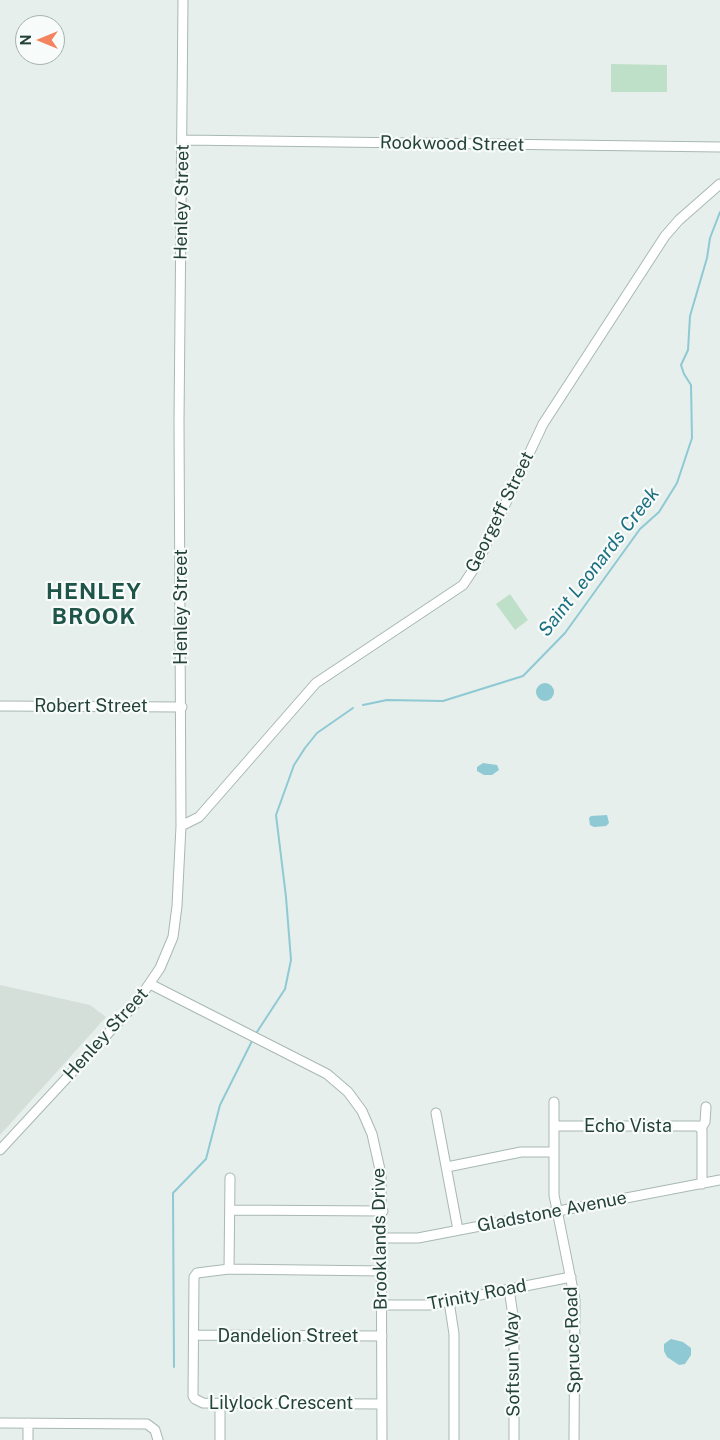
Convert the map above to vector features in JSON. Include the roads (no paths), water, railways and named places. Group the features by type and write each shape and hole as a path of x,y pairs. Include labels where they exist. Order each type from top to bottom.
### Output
{"street":[{"name":"Henley Street","path":"0,1150 132,1007 160,968 173,937 177,906 182,707 179,422 184,140 183,0"},
{"name":"Rookwood Street","path":"184,140 720,147"},
{"name":"Georgeff Street","path":"180,826 199,817 316,683 463,585 478,564 543,424 665,236 679,220 720,184"},
{"name":"Robert Street","path":"0,706 182,707"},
{"name":"Brooklands Drive","path":"150,984 327,1074 348,1092 362,1112 372,1134 381,1174 383,1211 382,1440"},
{"name":"Spruce Road","path":"554,1102 552,1152 554,1194 575,1300 574,1440"},
{"path":"702,1184 701,1128 705,1122 706,1107"},
{"path":"436,1113 458,1230"},
{"name":"Echo Vista","path":"554,1126 698,1126 701,1128"},
{"path":"447,1166 521,1152 552,1152"},
{"path":"229,1270 230,1178"},
{"name":"Gladstone Avenue","path":"383,1238 418,1238 720,1180"},
{"path":"230,1210 383,1211"},
{"name":"Lilylock Crescent","path":"382,1270 200,1271 194,1277 195,1399 203,1403 220,1404 382,1404"},
{"name":"Trinity Road","path":"382,1305 419,1306 571,1277"},
{"name":"Softsun Way","path":"509,1289 514,1322 514,1440"},
{"path":"449,1301 453,1327 454,1440"},
{"name":"Dandelion Street","path":"194,1336 382,1336"},
{"path":"220,1404 220,1440"},
{"path":"0,1423 147,1424 155,1430 158,1440"},
{"path":"28,1424 28,1440"}],"water":[{"path":"545,683 551,686 554,692 551,698 545,701 539,698 536,692 539,686"},
{"path":"483,763 497,765 499,770 492,775 484,775 477,771 477,767"},
{"path":"607,815 609,823 606,826 594,827 590,825 589,818 591,816"},
{"path":"671,1339 683,1342 691,1348 691,1355 685,1364 679,1365 667,1357 664,1351 664,1344"}],"waterway":[{"name":"Saint Leonards Creek","path":"363,705 387,700 443,701 523,676 565,633 640,529 659,512 677,483 692,438 691,385 681,365 688,350 690,316 707,258 710,238 720,212"},
{"name":"Saint Leonards Creek","path":"255,1035 285,989 291,960 286,897 276,815 294,765 305,748 317,733 353,708"},
{"name":"Saint Leonards Creek","path":"174,1367 173,1193 206,1159 220,1105 253,1039"}],"district":[{"name":"HENLEY BROOK","path":"94,604"}]}
